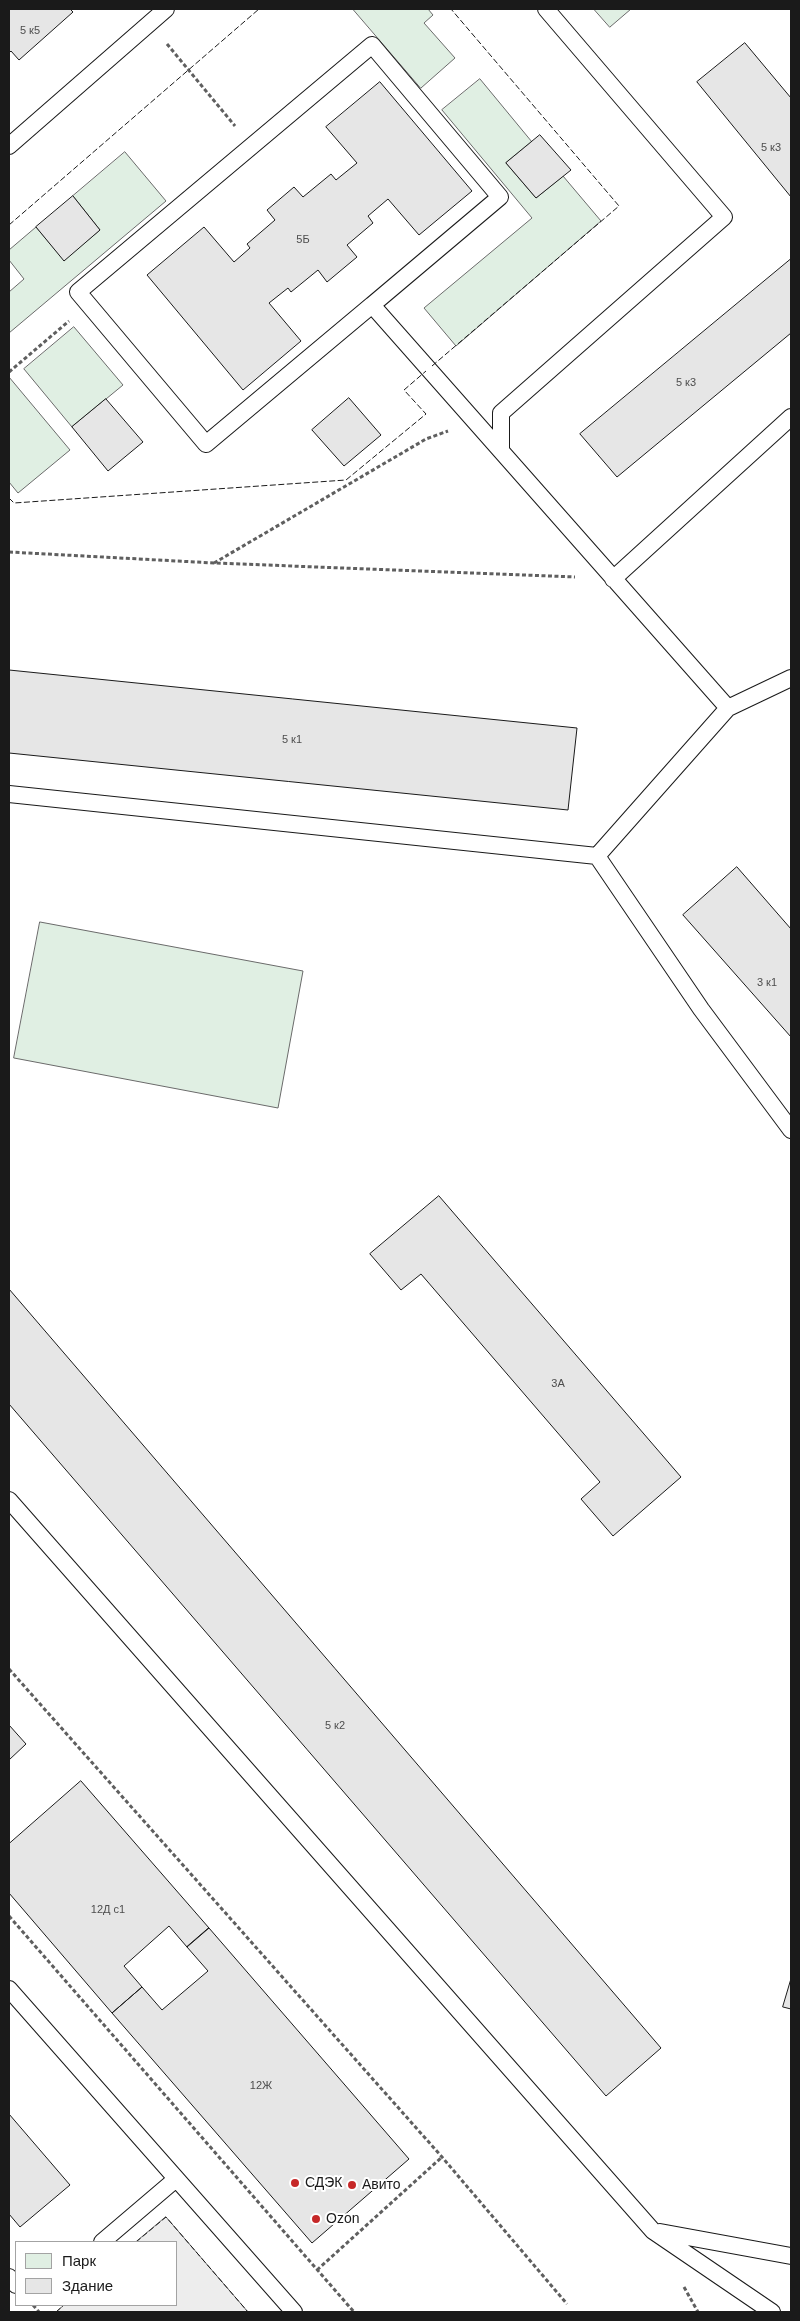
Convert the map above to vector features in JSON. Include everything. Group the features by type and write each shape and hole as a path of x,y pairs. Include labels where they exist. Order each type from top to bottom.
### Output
{"lane":[{"path":"9,146 151,14 166,9"},
{"path":"501,452 500,413 724,217 546,9"},
{"path":"372,45 500,197 206,444 88,305 78,292 372,45"},
{"path":"372,305 728,708"},
{"path":"613,579 791,417"},
{"path":"597,856 728,708 791,678"},
{"path":"9,794 597,856 701,1009 791,1130"},
{"path":"9,1500 653,2231 772,2312"},
{"path":"9,1989 294,2312"},
{"path":"103,2241 176,2179"},
{"path":"653,2231 791,2256"}],"path":[{"path":"151,14 161,37 252,146"},
{"path":"9,372 88,305"},
{"path":"214,563 426,439 475,422"},
{"path":"9,552 214,563 613,579"},
{"path":"9,1669 442,2157 567,2304"},
{"path":"9,1916 354,2312"},
{"path":"317,2270 442,2157"}],"green space":[{"path":"353,9 428,9 433,15 424,23 455,58 421,88"},
{"path":"594,9 631,9 610,27"},
{"path":"480,79 532,142 506,163 536,198 563,176 601,221 456,346 424,308 532,218 442,110"},
{"path":"125,152 166,201 9,333 9,292 24,279 9,260 9,250 36,227 64,260 100,230 73,196"},
{"path":"74,327 123,385 72,427 24,369"},
{"path":"9,377 70,450 18,493 9,482"},
{"path":"40,922 303,971 278,1108 14,1058"}],"shaded area":[{"path":"166,2217 248,2312 56,2312 63,2306 178,2306 178,2241 137,2241"}],"building":[{"path":"9,9 70,9 73,12 19,60 11,51 9,53"},
{"path":"745,43 791,98 791,197 697,82"},
{"path":"380,82 472,191 419,235 388,199 368,216 373,223 347,245 357,257 327,282 318,270 291,292 288,288 269,303 301,341 243,390 147,275 204,227 234,262 250,248 247,244 275,220 267,210 294,187 303,197 331,174 336,180 357,163 326,127"},
{"path":"540,135 571,170 536,198 506,163"},
{"path":"73,196 100,230 64,261 36,227"},
{"path":"791,259 791,333 617,477 580,434"},
{"path":"349,398 381,435 344,466 312,430"},
{"path":"106,399 143,442 108,471 72,427"},
{"path":"9,670 577,728 568,810 9,753"},
{"path":"737,867 791,929 791,1037 683,915"},
{"path":"439,1196 681,1477 613,1536 581,1499 600,1482 421,1274 401,1290 370,1254"},
{"path":"9,1289 661,2048 606,2096 9,1404"},
{"path":"9,1725 26,1744 9,1760"},
{"path":"81,1781 209,1928 187,1947 169,1926 124,1966 142,1987 112,2013 9,1893 9,1844"},
{"path":"209,1928 409,2159 312,2243 112,2013 142,1987 162,2010 208,1971 187,1947"},
{"path":"791,1979 791,2009 783,2007"},
{"path":"9,2114 70,2185 20,2227 9,2214"}],"fence":[{"path":"9,225 259,9"},
{"path":"432,366 619,206 451,9"},
{"path":"9,498 14,503 346,480 426,414 404,390 426,371"},
{"path":"137,2241 166,2217 248,2312"},
{"path":"56,2312 63,2306"}],"place":[{"name":"СДЭК","path":"295,2183"},
{"name":"Авито","path":"352,2185"},
{"name":"Ozon","path":"316,2219"}]}
